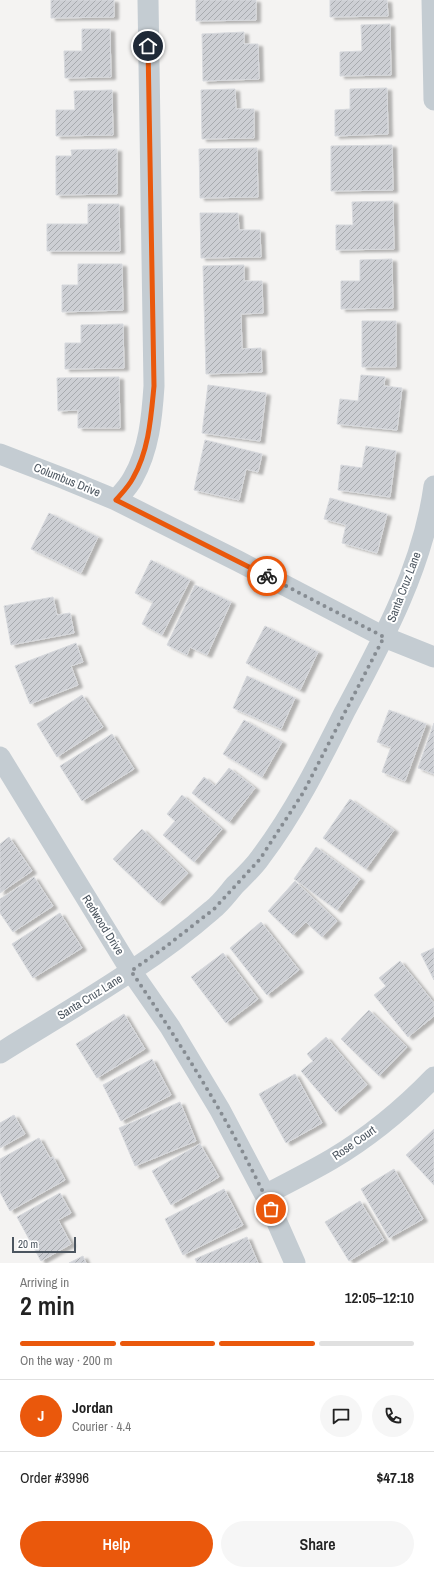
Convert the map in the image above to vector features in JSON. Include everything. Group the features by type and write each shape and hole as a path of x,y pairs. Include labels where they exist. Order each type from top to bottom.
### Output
{"street":[{"path":"116,500 133,478 145,450 152,420 154,386 148,0"},
{"path":"432,0 434,100"},
{"name":"Columbus Drive","path":"0,454 116,500 238,561 384,637 434,658"},
{"name":"Santa Cruz Lane","path":"0,1053 131,971 164,948 214,909 260,859 303,793 384,637 412,571 420,547 428,518 434,486"},
{"name":"Redwood Drive","path":"0,757 131,971 170,1027 209,1091 265,1195 295,1263"},
{"name":"Rose Court","path":"265,1195 332,1160 357,1143 410,1101 434,1077"}],"building":[{"path":"51,0 114,0 114,17 51,18"},
{"path":"196,0 256,0 256,20 196,21"},
{"path":"330,0 387,0 388,16 330,17"},
{"path":"390,24 391,75 340,76 340,52 362,51 361,25"},
{"path":"82,29 110,29 111,77 65,78 64,51 82,51"},
{"path":"244,32 244,44 258,44 259,79 203,81 202,34"},
{"path":"387,88 388,134 335,136 335,110 350,109 350,89"},
{"path":"235,89 236,109 254,109 254,138 202,139 201,90"},
{"path":"112,90 113,135 56,136 56,110 75,110 74,91"},
{"path":"392,145 393,190 331,191 331,146"},
{"path":"257,148 258,197 200,198 199,149"},
{"path":"117,149 117,194 56,195 56,156 72,156 71,150"},
{"path":"393,201 394,249 336,250 336,225 353,225 352,202"},
{"path":"88,204 119,204 120,251 47,251 47,224 88,224"},
{"path":"200,213 238,213 239,230 260,230 261,257 201,258"},
{"path":"392,259 393,308 341,309 341,281 360,281 360,260"},
{"path":"78,264 122,264 123,310 62,312 62,285 78,285"},
{"path":"244,265 244,281 262,281 263,313 241,314 242,349 261,348 262,372 206,374 203,266"},
{"path":"362,321 396,321 396,367 362,367"},
{"path":"123,324 124,368 65,369 65,343 81,343 81,325"},
{"path":"361,375 385,377 384,386 402,388 397,430 337,424 340,399 358,401"},
{"path":"119,377 120,428 78,428 78,410 58,411 57,378"},
{"path":"208,385 266,393 260,441 202,433"},
{"path":"205,440 262,454 258,472 246,469 239,500 194,490"},
{"path":"366,446 396,451 390,497 338,490 341,465 362,468"},
{"path":"330,498 387,514 377,553 342,543 346,525 324,519"},
{"path":"49,513 98,537 81,573 31,549"},
{"path":"151,560 190,580 162,635 142,624 153,602 135,593"},
{"path":"195,585 231,602 207,655 190,647 187,655 167,645"},
{"path":"53,597 57,615 70,613 74,633 11,645 4,606"},
{"path":"265,626 318,652 300,690 246,663"},
{"path":"76,643 83,662 71,666 78,685 30,704 15,666"},
{"path":"247,676 295,698 281,729 233,708"},
{"path":"82,695 103,727 57,757 37,724"},
{"path":"389,710 426,724 405,781 382,772 391,747 377,742"},
{"path":"244,720 282,742 262,777 223,754"},
{"path":"434,723 434,774 418,768"},
{"path":"112,734 134,769 82,801 60,766"},
{"path":"229,768 255,788 229,822 192,793 204,777 215,786"},
{"path":"182,795 222,829 194,862 163,835 175,821 167,814"},
{"path":"350,799 394,830 366,869 323,838"},
{"path":"142,829 188,873 159,903 113,859"},
{"path":"9,837 32,871 0,893 0,844"},
{"path":"316,847 360,879 337,910 294,879"},
{"path":"34,877 53,906 13,932 0,913 0,899"},
{"path":"295,881 337,921 322,937 306,922 293,935 268,911"},
{"path":"60,913 82,948 33,978 12,944"},
{"path":"261,922 299,970 267,995 230,948"},
{"path":"434,948 434,980 421,954"},
{"path":"223,953 258,999 226,1023 191,977"},
{"path":"400,961 434,1003 434,1016 408,1037 374,995 386,986 379,978"},
{"path":"369,1010 407,1047 379,1076 341,1039"},
{"path":"124,1014 145,1049 97,1078 76,1044"},
{"path":"326,1037 367,1085 336,1112 301,1071 313,1061 307,1054"},
{"path":"152,1059 171,1095 121,1121 103,1085"},
{"path":"295,1074 322,1123 286,1143 259,1094"},
{"path":"180,1102 196,1141 135,1166 119,1128"},
{"path":"14,1115 25,1134 0,1148 0,1123"},
{"path":"434,1129 434,1185 406,1155"},
{"path":"39,1138 50,1158 53,1157 65,1180 10,1211 0,1192 0,1159"},
{"path":"200,1144 219,1177 171,1205 152,1171"},
{"path":"394,1169 423,1219 389,1238 361,1189"},
{"path":"224,1189 243,1225 183,1255 165,1219"},
{"path":"60,1193 71,1213 58,1220 71,1244 41,1261 17,1217"},
{"path":"360,1201 384,1240 349,1261 325,1222"},
{"path":"247,1237 258,1263 197,1263 195,1259"},
{"path":"83,1256 86,1263 69,1263"}],"way so far":[{"path":"267,576 384,637 303,793 260,859 214,909 164,948 131,971 170,1027 220,1110 271,1209"}],"route":[{"path":"148,46 154,386 152,420 145,450 133,478 116,500 267,576"}]}
